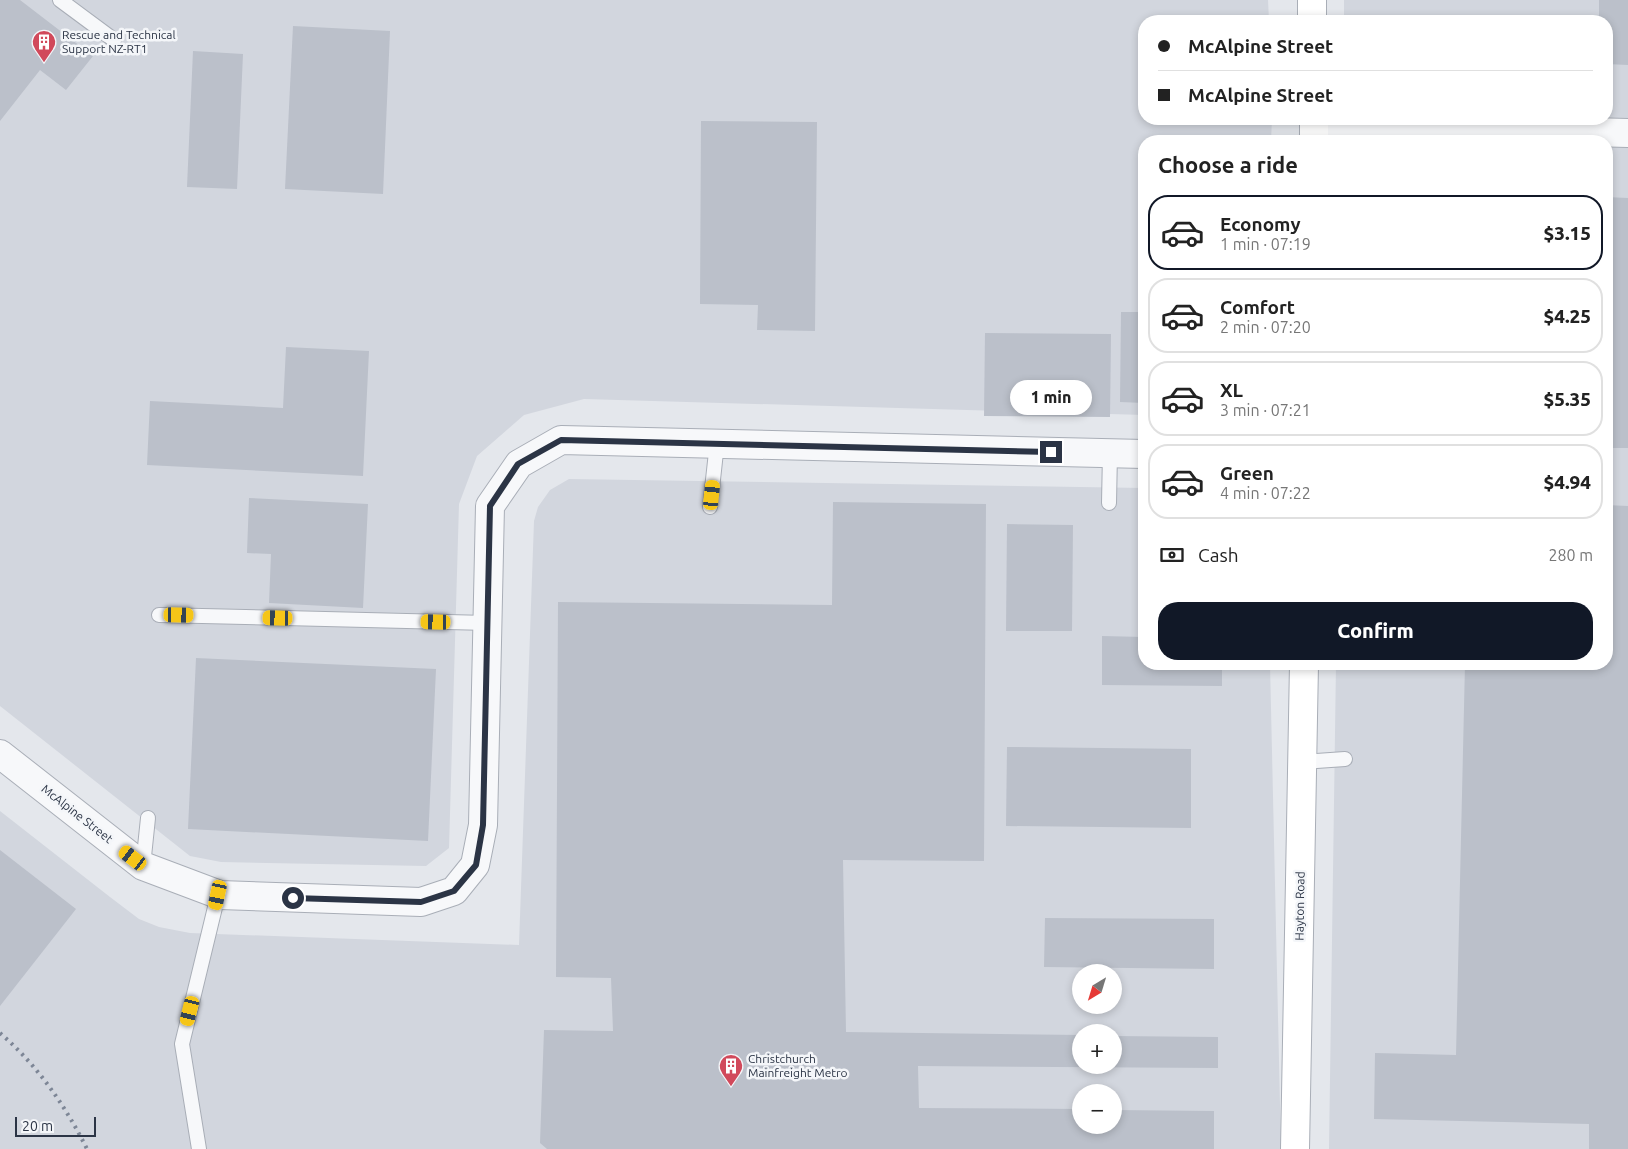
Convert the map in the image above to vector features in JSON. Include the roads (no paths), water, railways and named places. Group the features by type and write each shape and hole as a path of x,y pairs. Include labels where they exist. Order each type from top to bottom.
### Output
{"street":[{"path":"1312,0 1312,15"},
{"path":"1314,128 1628,133"},
{"name":"McAlpine Street","path":"0,754 143,866 218,895 421,902 454,891 476,865 483,825 490,506 518,464 561,440 1138,454"},
{"name":"Hayton Road","path":"1295,1149 1304,670"}],"lane":[{"path":"60,0 114,40"},
{"path":"710,507 717,443"},
{"path":"1109,503 1110,454"},
{"path":"159,615 488,623"},
{"path":"1302,762 1345,759"},
{"path":"143,866 148,818"},
{"path":"199,1149 182,1044 218,895"}],"railway":[{"path":"0,1033 26,1058 49,1086 60,1101 87,1149"}],"place":[{"name":"Rescue and Technical Support NZ-RT1","path":"44,63"},
{"name":"Christchurch Mainfreight Metro","path":"731,1087"}]}
